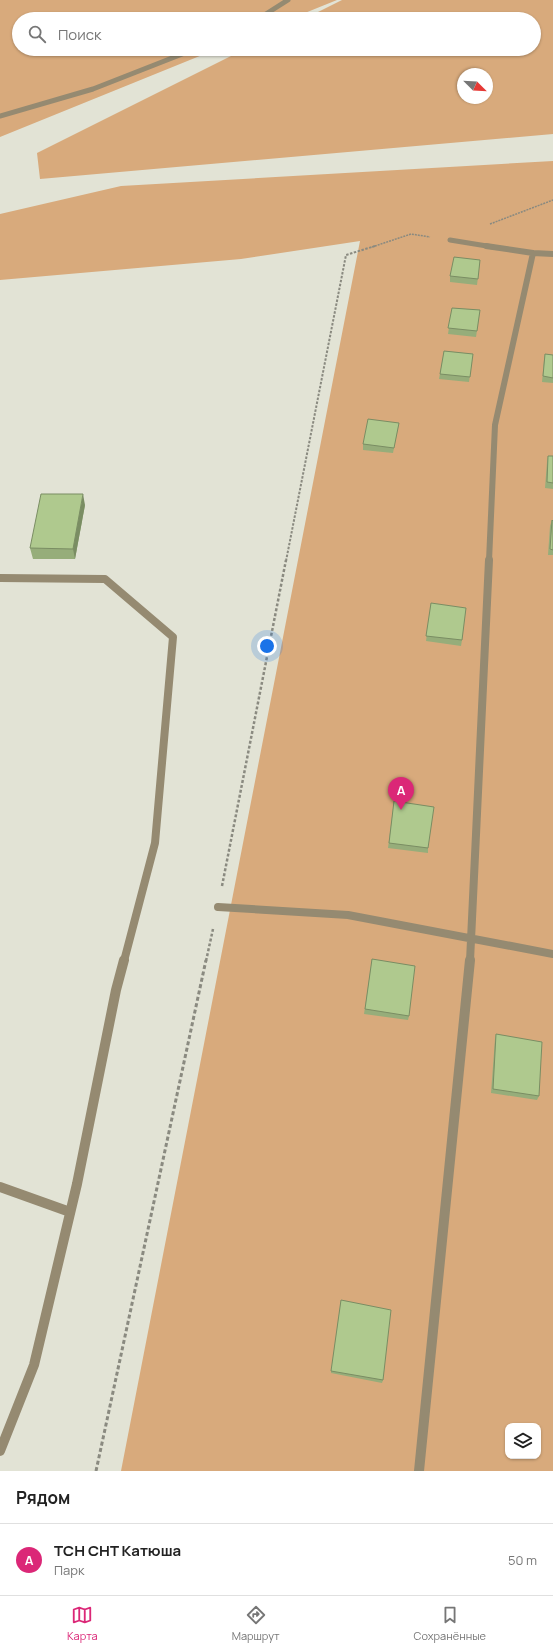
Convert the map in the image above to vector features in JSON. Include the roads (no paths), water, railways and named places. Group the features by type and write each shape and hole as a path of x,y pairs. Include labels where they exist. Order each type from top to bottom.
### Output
{"street":[{"path":"269,12 288,0"},
{"path":"0,116 93,89 177,56"},
{"path":"450,240 533,253 553,254"},
{"path":"419,1471 472,939 495,425 533,253"},
{"path":"0,578 105,579 173,637 155,843 116,990 77,1184 34,1364 0,1451"},
{"path":"218,907 348,915 553,954"},
{"path":"0,1187 70,1212"}],"place":[{"name":"ТСН СНТ Катюша","path":"401,810"}]}
